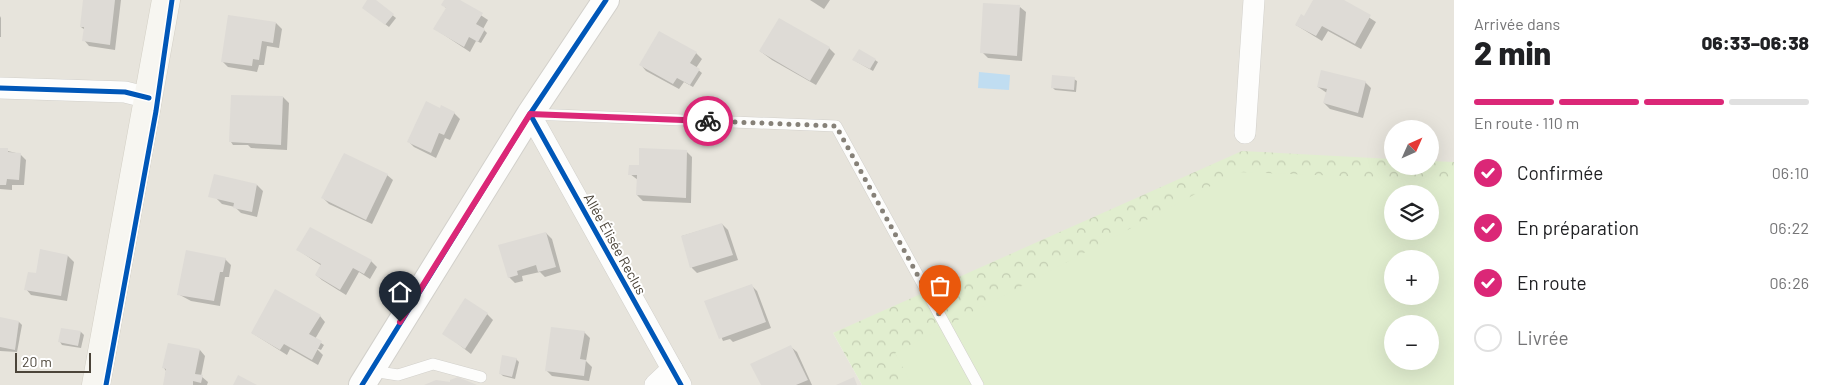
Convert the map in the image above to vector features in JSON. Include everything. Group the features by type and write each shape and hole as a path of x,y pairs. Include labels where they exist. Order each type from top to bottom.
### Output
{"main road":[{"path":"96,385 166,0"}],"street":[{"path":"366,378 530,114 606,0"},
{"path":"1245,133 1254,0"},
{"path":"0,88 125,92 149,98"},
{"name":"Allée Élisée Reclus","path":"530,114 677,377"},
{"path":"655,385 677,377"}],"lane":[{"path":"530,114 836,126 978,385"},
{"path":"366,378 398,375 433,364 481,377"}],"shaded area":[{"path":"0,0 1454,0 1454,165 1439,164 1439,120 1384,120 1384,163 833,333 862,385 0,385"}],"green space":[{"path":"1242,151 1384,159 1384,175 1439,175 1439,161 1454,162 1454,385 862,385 833,333"},
{"path":"1237,172 1454,180 1454,385 912,385 895,353"}],"water":[{"path":"979,72 1010,75 1009,90 978,88"}],"building":[{"path":"83,0 115,0 110,45 82,41 84,27 80,27"},
{"path":"367,0 376,0 394,14 385,25 362,8"},
{"path":"444,0 460,0 483,13 476,24 485,29 478,42 469,37 464,47 433,29 446,8 441,5"},
{"path":"1313,0 1344,0 1371,15 1355,44 1322,26 1316,36 1295,25 1301,14 1304,16"},
{"path":"983,3 1020,5 1017,56 980,53"},
{"path":"228,15 276,22 273,43 262,41 259,60 253,59 252,66 221,62"},
{"path":"779,18 830,47 810,81 759,51"},
{"path":"659,31 697,52 690,63 700,69 690,85 677,78 673,84 639,65"},
{"path":"859,49 876,59 870,69 852,60"},
{"path":"1321,70 1366,81 1358,113 1323,103 1327,89 1317,87"},
{"path":"1052,75 1075,77 1074,90 1051,88"},
{"path":"231,95 283,96 281,145 229,142"},
{"path":"426,101 440,108 441,105 455,112 444,135 439,133 431,153 407,142"},
{"path":"0,148 8,148 8,152 21,153 19,180 7,179 6,185 0,185"},
{"path":"639,148 687,150 686,198 636,195 637,175 628,175 629,165 639,165"},
{"path":"344,153 388,174 366,220 321,198"},
{"path":"214,174 257,184 252,212 233,208 234,203 208,197"},
{"path":"722,223 733,255 690,268 681,236"},
{"path":"310,227 372,260 364,274 353,268 340,290 315,275 321,264 296,250"},
{"path":"546,232 556,267 538,272 536,265 517,271 518,275 508,278 498,245"},
{"path":"40,249 68,255 61,296 24,290 28,272 36,273"},
{"path":"186,250 226,258 223,272 220,272 214,301 177,295"},
{"path":"752,284 766,322 719,339 704,301"},
{"path":"275,289 321,315 309,334 322,341 312,360 284,344 280,350 251,333"},
{"path":"465,298 488,313 465,349 442,334"},
{"path":"0,317 19,321 15,350 0,347"},
{"path":"551,327 585,331 580,359 586,360 584,376 545,371"},
{"path":"61,328 81,331 78,346 58,342"},
{"path":"168,343 200,349 195,374 203,375 201,383 193,381 193,385 163,385 166,369 162,368"},
{"path":"791,345 808,380 796,385 761,385 750,364"},
{"path":"502,355 517,358 512,377 499,374"},
{"path":"238,375 257,385 233,385"},
{"path":"458,377 477,385 424,385 436,380 450,382 450,380"},
{"path":"854,377 857,385 836,385"}],"cycle path":[{"path":"106,385 156,111 172,0"},
{"path":"362,385 530,114 606,0"},
{"path":"0,88 125,92 149,98"},
{"path":"530,114 681,385"}],"way so far":[{"path":"708,121 836,126 940,316"}],"route":[{"path":"400,322 530,114 708,121"}]}
